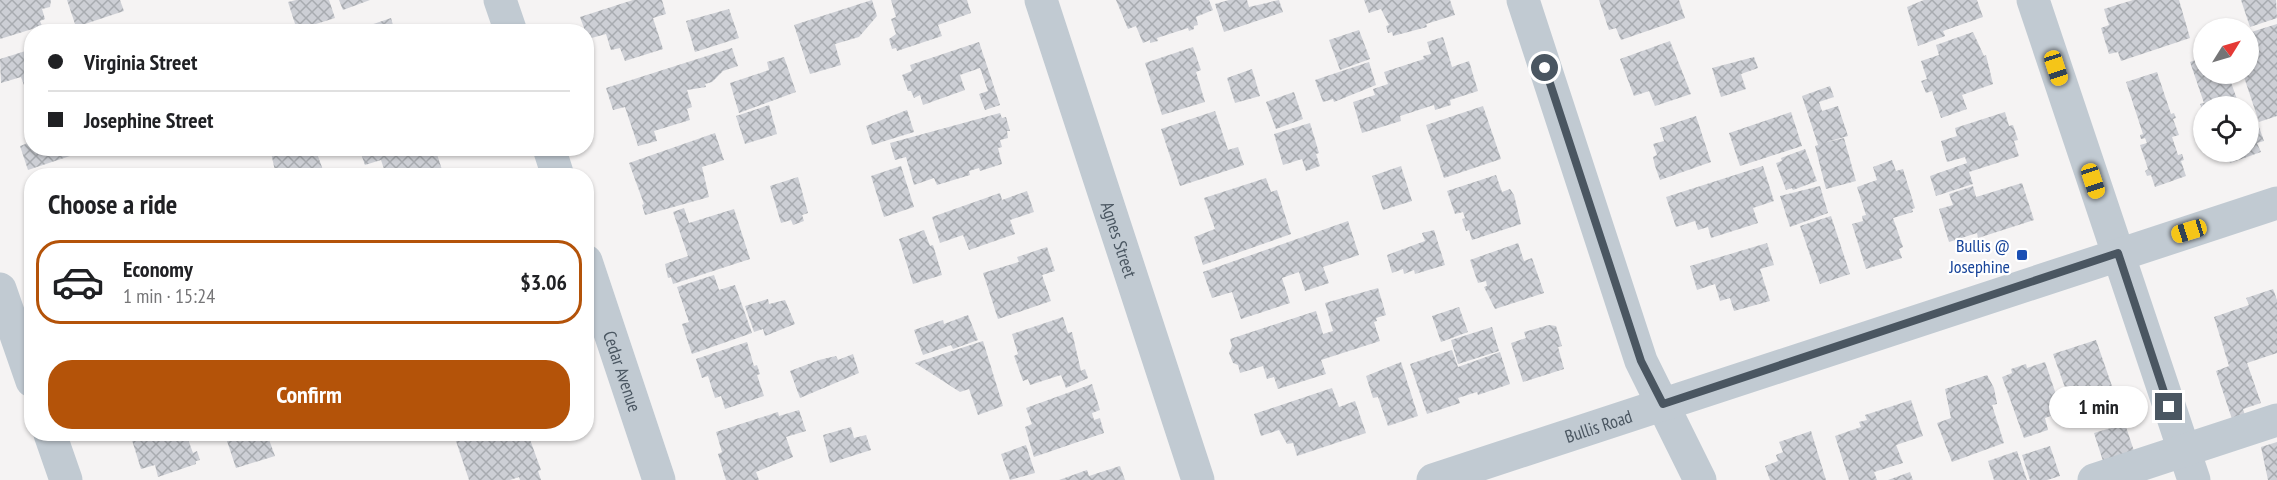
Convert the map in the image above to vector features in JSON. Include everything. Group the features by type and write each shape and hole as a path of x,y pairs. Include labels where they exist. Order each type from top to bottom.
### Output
{"street":[{"path":"500,0 508,24"},
{"name":"Agnes Street","path":"1041,0 1198,480"},
{"path":"1523,0 1641,361 1700,480"},
{"path":"2034,0 2189,465"},
{"name":"Bullis Road","path":"1432,480 2277,202"},
{"name":"Cedar Avenue","path":"594,285 659,480"},
{"path":"0,289 24,358"},
{"path":"2094,480 2189,465 2277,420"},
{"path":"52,441 66,480"}],"building":[{"path":"0,0 51,0 50,7 42,9 45,19 40,21 41,24 24,24 24,32 0,39"},
{"path":"67,0 120,0 124,11 85,24 75,24"},
{"path":"329,0 335,18 316,24 295,24 288,2"},
{"path":"339,0 370,0 343,10"},
{"path":"633,0 662,0 666,14 653,18 663,49 625,61 620,48 611,50 606,34 594,37 594,24 583,24 580,17"},
{"path":"872,0 877,16 859,37 835,44 841,65 810,74 794,25"},
{"path":"891,0 967,0 971,13 938,25 942,36 897,51 896,48 892,49 889,39 896,34 891,19 896,17"},
{"path":"1116,0 1209,0 1213,10 1196,17 1198,25 1194,26 1194,29 1189,31 1188,28 1157,38 1158,41 1150,43 1150,40 1143,43 1136,26 1128,29"},
{"path":"1229,0 1247,0 1249,7 1279,0 1283,12 1224,32 1215,4"},
{"path":"1364,0 1450,0 1455,15 1426,24 1427,27 1393,36 1392,32 1388,33 1386,26 1389,25 1381,9 1369,13"},
{"path":"1599,0 1679,0 1685,18 1621,40 1616,28 1609,30"},
{"path":"1924,0 1977,0 1983,17 1943,31 1945,36 1918,46 1907,7"},
{"path":"2133,0 2179,0 2190,38 2121,61 2118,52 2109,54 2101,28 2109,25 2104,9"},
{"path":"2241,0 2276,0 2277,18 2259,24 2259,18 2247,18"},
{"path":"729,9 739,38 695,52 686,21"},
{"path":"391,18 393,24 373,24"},
{"path":"2277,24 2277,116 2259,122 2259,96 2250,96 2246,84 2259,84 2259,30"},
{"path":"1359,30 1370,59 1340,70 1329,40"},
{"path":"1973,32 1984,56 1986,55 1993,84 1962,95 1967,109 1941,118 1932,91 1926,93 1921,81 1927,79 1921,61 1939,55 1936,45"},
{"path":"1443,37 1452,67 1469,61 1478,91 1450,100 1451,105 1435,110 1434,105 1400,116 1401,121 1362,133 1353,102 1375,95 1373,89 1388,84 1384,72 1424,59 1423,56 1431,54 1427,42"},
{"path":"1670,41 1691,94 1655,106 1649,91 1634,96 1620,59"},
{"path":"979,42 1000,105 985,110 979,94 988,91 980,68 960,75 965,90 923,105 920,95 914,98 911,91 908,91 902,75 912,71 910,65"},
{"path":"1193,47 1201,70 1196,72 1205,102 1162,115 1145,63"},
{"path":"732,48 738,66 723,71 712,82 705,84 706,87 687,90 692,107 687,109 690,120 654,131 657,141 638,146 625,107 613,110 606,88"},
{"path":"24,52 24,85 21,77 1,83 0,59"},
{"path":"784,57 796,92 739,113 730,83 769,70 767,62"},
{"path":"1754,57 1758,68 1741,74 1746,89 1721,97 1712,68"},
{"path":"1369,62 1376,85 1334,102 1333,99 1323,102 1315,80"},
{"path":"1252,69 1260,96 1235,103 1227,78"},
{"path":"2157,72 2171,114 2174,113 2176,118 2173,119 2179,135 2172,137 2178,155 2182,154 2184,160 2181,161 2186,176 2155,187 2151,175 2147,176 2145,171 2148,169 2140,145 2147,143 2145,138 2141,139 2140,135 2143,134 2126,82"},
{"path":"2198,84 2232,84 2236,96 2202,96"},
{"path":"1830,86 1834,97 1819,102 1822,111 1838,106 1848,136 1823,143 1844,138 1856,181 1826,189 1815,146 1818,145 1802,96"},
{"path":"1294,92 1303,119 1276,129 1266,102"},
{"path":"769,105 777,134 745,144 736,116"},
{"path":"1483,106 1501,159 1444,178 1426,125"},
{"path":"907,110 914,132 872,145 866,126"},
{"path":"1215,111 1228,150 1238,147 1244,165 1180,186 1161,129"},
{"path":"1791,112 1802,146 1740,166 1729,133"},
{"path":"2005,112 2009,126 2013,125 2018,140 2014,141 2019,156 1969,172 1973,184 1936,196 1930,176 1967,163 1965,157 1947,162 1941,141 1957,136 1955,128"},
{"path":"1000,113 1002,118 1006,117 1010,131 1007,131 1008,138 1000,140 1002,147 998,148 1002,164 980,171 979,168 969,171 970,175 937,185 934,178 914,185 906,157 895,160 890,143"},
{"path":"1696,116 1711,162 1660,180 1653,157 1657,155 1653,144 1664,141 1660,128"},
{"path":"1310,123 1319,153 1316,154 1320,166 1306,171 1302,159 1283,165 1274,134"},
{"path":"2259,127 2264,141 2259,142"},
{"path":"715,133 724,160 702,167 709,197 645,215 642,205 644,204 629,163"},
{"path":"24,144 24,156 70,156 34,168 27,168 20,146"},
{"path":"1805,149 1817,181 1793,190 1792,188 1786,190 1776,163 1782,161 1781,158"},
{"path":"272,156 318,156 322,168 274,168"},
{"path":"362,156 438,156 441,168 384,168 381,160 365,165"},
{"path":"1892,160 1896,171 1903,169 1915,208 1912,209 1913,212 1893,218 1903,247 1899,249 1902,258 1866,269 1852,224 1863,221 1862,216 1866,215 1857,187 1877,180 1873,167"},
{"path":"901,166 914,207 884,217 871,176"},
{"path":"1401,166 1412,201 1383,210 1372,176"},
{"path":"1763,166 1774,201 1753,208 1758,223 1711,238 1708,227 1698,230 1695,221 1676,227 1666,197"},
{"path":"1496,175 1502,192 1510,189 1514,195 1521,224 1472,240 1462,219 1465,218 1463,212 1455,214 1447,191"},
{"path":"798,177 808,213 802,215 804,221 793,225 791,220 781,223 770,186"},
{"path":"1266,178 1271,192 1277,190 1291,234 1203,265 1194,237 1215,229 1204,198"},
{"path":"2022,183 2034,220 1978,238 1977,233 1949,242 1939,209 1953,205 1949,194 1973,186 1976,197"},
{"path":"1820,186 1828,213 1790,227 1780,196"},
{"path":"1027,191 1034,212 1010,220 1015,234 969,250 963,235 940,243 932,217 1000,193 1002,200"},
{"path":"684,208 689,223 734,209 750,259 673,284 671,277 668,278 665,264 688,256 673,212"},
{"path":"1831,216 1850,274 1820,284 1800,226"},
{"path":"1348,221 1359,255 1323,267 1329,283 1305,291 1299,272 1282,278 1290,303 1241,319 1232,292 1212,298 1203,272"},
{"path":"924,230 930,246 933,245 942,275 913,284 899,239"},
{"path":"1434,230 1445,265 1415,274 1414,270 1404,274 1403,269 1392,273 1387,255 1425,241 1422,233"},
{"path":"1518,243 1524,261 1532,258 1544,293 1495,309 1484,287 1487,286 1486,281 1478,283 1470,260"},
{"path":"1767,243 1774,265 1760,269 1770,301 1734,311 1730,298 1720,301 1715,284 1697,290 1690,266"},
{"path":"1047,247 1055,271 1042,275 1051,301 998,319 983,273 1019,262 1017,257"},
{"path":"714,275 719,290 735,285 752,333 692,354 682,324 689,322 677,287"},
{"path":"1378,288 1386,315 1376,318 1377,321 1374,322 1380,341 1321,360 1326,374 1278,389 1274,377 1267,379 1263,366 1240,373 1238,365 1233,363 1229,353 1232,346 1230,339 1316,311 1323,334 1333,331 1325,303"},
{"path":"2273,289 2277,300 2277,353 2247,363 2261,403 2243,409 2245,415 2232,419 2216,371 2229,366 2214,317 2249,305 2246,298"},
{"path":"768,299 769,304 785,300 795,324 765,336 763,329 754,332 745,306"},
{"path":"1459,307 1468,332 1441,342 1432,316"},
{"path":"968,315 978,340 953,349 951,345 923,355 914,330 943,320 944,324"},
{"path":"1063,317 1068,333 1072,332 1081,371 1085,369 1088,378 1066,388 1061,375 1030,385 1028,379 1023,381 1014,356 1018,354 1012,334"},
{"path":"1549,325 1556,326 1562,346 1558,347 1564,369 1523,382 1511,343 1526,338 1524,332"},
{"path":"1492,327 1499,351 1458,364 1451,340"},
{"path":"2096,340 2121,412 2095,421 2090,405 2073,410 2053,354"},
{"path":"983,341 1003,406 978,415 969,389 960,392 915,363"},
{"path":"747,342 754,366 757,365 760,374 757,375 764,396 725,409 721,396 715,398 708,376 702,378 696,359"},
{"path":"1452,350 1458,367 1500,352 1510,384 1478,395 1477,392 1458,398 1460,403 1427,414 1410,364"},
{"path":"853,354 859,373 800,398 790,371 819,360 836,356 838,360"},
{"path":"1401,362 1418,416 1388,426 1378,397 1373,398 1366,376"},
{"path":"2045,362 2062,412 2045,418 2048,430 2024,438 2002,377 2012,373 2011,369 2026,364 2027,368"},
{"path":"1987,375 1994,388 1997,404 1992,405 2004,443 1952,462 1937,423 1951,418 1945,389"},
{"path":"1092,384 1100,410 1092,413 1094,420 1100,418 1104,433 1034,457 1025,427 1032,424 1026,408"},
{"path":"1332,388 1339,407 1355,401 1366,433 1297,456 1293,443 1287,444 1279,430 1261,436 1254,414"},
{"path":"1911,400 1923,436 1896,445 1903,463 1874,472 1877,480 1849,480 1835,436 1861,427 1859,422 1867,420 1865,415"},
{"path":"799,410 806,431 786,437 793,457 756,472 759,480 726,480 718,454 722,452 716,432 778,412 779,416"},
{"path":"2125,424 2134,451 2103,461 2094,433"},
{"path":"851,427 854,438 866,435 871,450 830,463 823,435"},
{"path":"1811,431 1826,480 1770,480 1765,466 1778,461 1776,455 1783,452 1779,442"},
{"path":"132,441 189,441 193,453 197,451 200,460 196,461 196,464 158,477 155,465 141,469"},
{"path":"227,441 270,441 275,456 236,468"},
{"path":"456,441 531,441 541,470 538,471 541,480 520,480 519,477 510,480 469,480"},
{"path":"2277,442 2277,480 2268,480 2261,447"},
{"path":"1026,445 1035,473 1010,480 1001,454"},
{"path":"2050,446 2060,476 2047,480 2030,480 2022,455"},
{"path":"2017,451 2027,480 1994,480 1988,461"},
{"path":"1120,466 1125,480 1059,480 1087,470 1089,476"},
{"path":"1910,472 1913,480 1888,480"}],"place":[{"name":"Bullis @ Josephine","path":"2022,255"}],"route":[{"path":"1545,68 1641,361 1663,404 2118,253 2169,407"}]}
